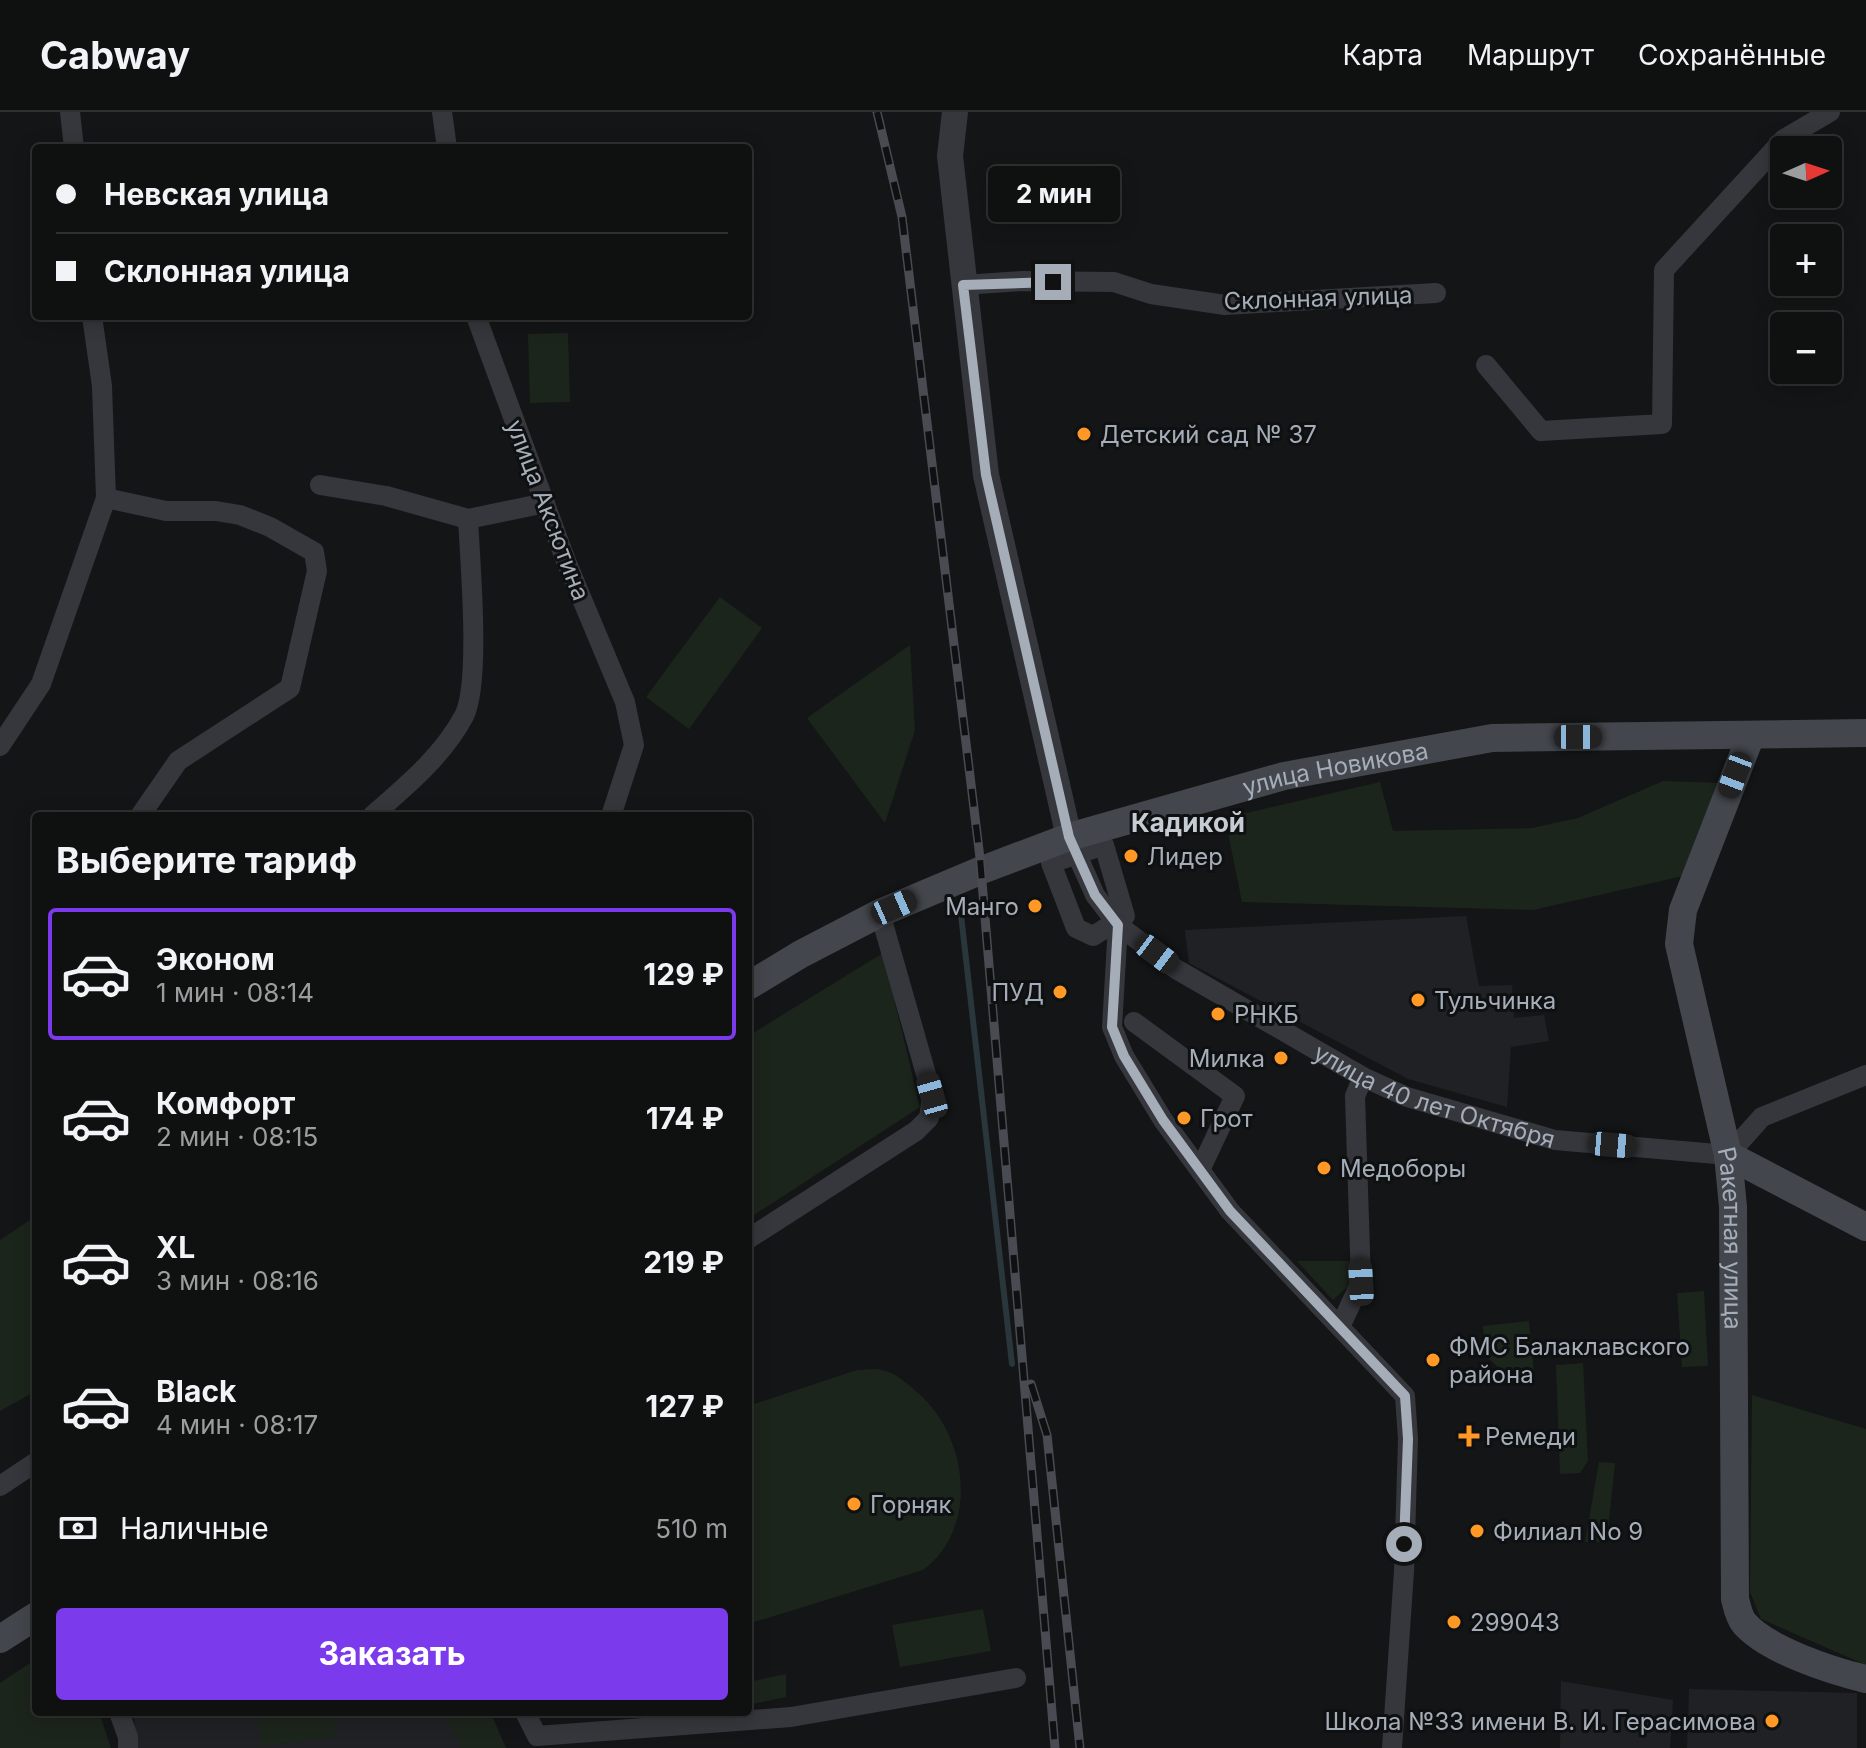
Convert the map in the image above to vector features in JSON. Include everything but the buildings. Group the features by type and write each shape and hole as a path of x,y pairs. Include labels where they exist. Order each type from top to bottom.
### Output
{"main road":[{"name":"улица Новикова","path":"752,984 880,913 1072,845 1284,776 1492,738 1866,733"},
{"name":"Ракетная улица","path":"1751,735 1683,910 1679,944 1728,1155 1733,1207 1733,1449 1738,1610 1741,1620 1758,1635 1826,1668 1866,1679"},
{"name":"улица 40 лет Октября","path":"1728,1155 1866,1227"},
{"path":"0,1639 32,1619"}],"street":[{"path":"70,112 74,144"},
{"path":"442,112 446,144"},
{"path":"955,112 950,156 986,475 1072,845"},
{"path":"1486,365 1541,431 1662,424 1664,270 1784,139 1830,112"},
{"name":"Склонная улица","path":"963,285 1022,281 1114,282 1151,294 1225,305 1436,293"},
{"path":"0,746 41,684 106,498 102,386 93,320"},
{"name":"улица Аксютина","path":"477,320 545,503 625,702 634,745 612,812"},
{"path":"320,485 386,496 468,519 545,503"},
{"path":"106,498 166,511 216,511 240,515 270,527 314,552 317,571 290,688 178,761 143,812"},
{"path":"376,812 431,762 465,714 473,654 468,519"},
{"path":"1072,845 1104,845 1125,916 1116,923 1093,936 1076,928 1051,863 1072,845"},
{"name":"улица 40 лет Октября","path":"1072,845 1095,895 1116,923 1176,969 1363,1077 1407,1097 1555,1140 1728,1155"},
{"path":"752,1236 916,1131 929,1118 932,1095 880,913"},
{"path":"1116,923 1112,1027 1124,1056 1163,1120 1230,1211 1405,1396 1408,1439 1405,1527 1392,1748"},
{"path":"1134,1022 1235,1096 1200,1170"},
{"path":"1728,1155 1762,1117 1866,1075"},
{"path":"1340,1327 1361,1282 1355,1096 1363,1077"},
{"path":"0,1486 32,1465"},
{"path":"527,1716 537,1736 599,1732 791,1717 1016,1678"},
{"path":"120,1716 128,1737 128,1748"}],"shaded area":[{"path":"568,333 570,402 530,403 528,334"},
{"path":"720,597 762,628 689,729 646,697"},
{"path":"910,645 915,730 885,823 807,718"},
{"path":"1663,781 1721,783 1692,874 1533,910 1242,902 1225,818 1380,782 1393,831 1532,828 1578,818"},
{"path":"1466,916 1479,986 1512,985 1514,1018 1544,1015 1549,1041 1511,1047 1507,1107 1408,1079 1189,963 1185,930"},
{"path":"883,953 920,1107 752,1216 752,1034"},
{"path":"32,1219 32,1393 0,1411 0,1240"},
{"path":"1297,1261 1352,1261 1356,1279 1333,1300"},
{"path":"1704,1291 1708,1366 1682,1367 1677,1293"},
{"path":"1529,1321 1534,1373 1512,1380 1485,1355 1483,1326"},
{"path":"1583,1363 1588,1461 1580,1473 1560,1474 1556,1365"},
{"name":"Горняк","path":"879,1369 902,1379 935,1411 957,1457 961,1482 960,1507 953,1531 941,1552 923,1570 752,1623 752,1405 857,1370"},
{"path":"1752,1395 1866,1429 1866,1665 1761,1619 1750,1592"},
{"path":"1599,1462 1615,1463 1608,1529 1602,1542 1585,1542"},
{"path":"983,1609 991,1651 900,1667 892,1625"},
{"path":"32,1662 32,1716 100,1716 111,1748 0,1748 0,1683"},
{"path":"786,1674 786,1697 752,1704 752,1681"},
{"path":"1561,1681 1673,1700 1670,1748 1560,1748"},
{"name":"Школа №33 имени В. И. Герасимова","path":"1689,1689 1857,1693 1857,1748 1687,1748"},
{"path":"134,1716 492,1716 506,1748 138,1748"},
{"path":"258,1716 338,1716 333,1738 260,1746"},
{"path":"443,1716 492,1716 506,1748 461,1748"}],"waterway":[{"path":"960,906 1012,1364"}],"railway":[{"path":"877,112 902,217 980,858 1055,1748"},
{"path":"1031,1384 1047,1435 1080,1748"}],"place":[{"name":"Детский сад № 37","path":"1084,434"},
{"name":"Лидер","path":"1131,856"},
{"name":"Манго","path":"1035,906"},
{"name":"ПУД","path":"1060,992"},
{"name":"Тульчинка","path":"1418,1000"},
{"name":"РНКБ","path":"1218,1014"},
{"name":"Милка","path":"1281,1058"},
{"name":"Грот","path":"1184,1118"},
{"name":"Медоборы","path":"1324,1168"},
{"name":"ФМС Балаклавского района","path":"1433,1360"},
{"name":"Ремеди","path":"1469,1436"},
{"name":"Горняк","path":"854,1504"},
{"name":"Филиал No 9","path":"1477,1531"},
{"name":"299043","path":"1454,1622"},
{"name":"Школа №33 имени В. И. Герасимова","path":"1772,1721"}],"district":[{"name":"Кадикой","path":"1188,822"}],"route":[{"path":"1053,282 963,285 986,475 1069,837 1095,895 1118,925 1112,1027 1124,1056 1163,1120 1230,1211 1405,1396 1408,1439 1404,1544"}]}
